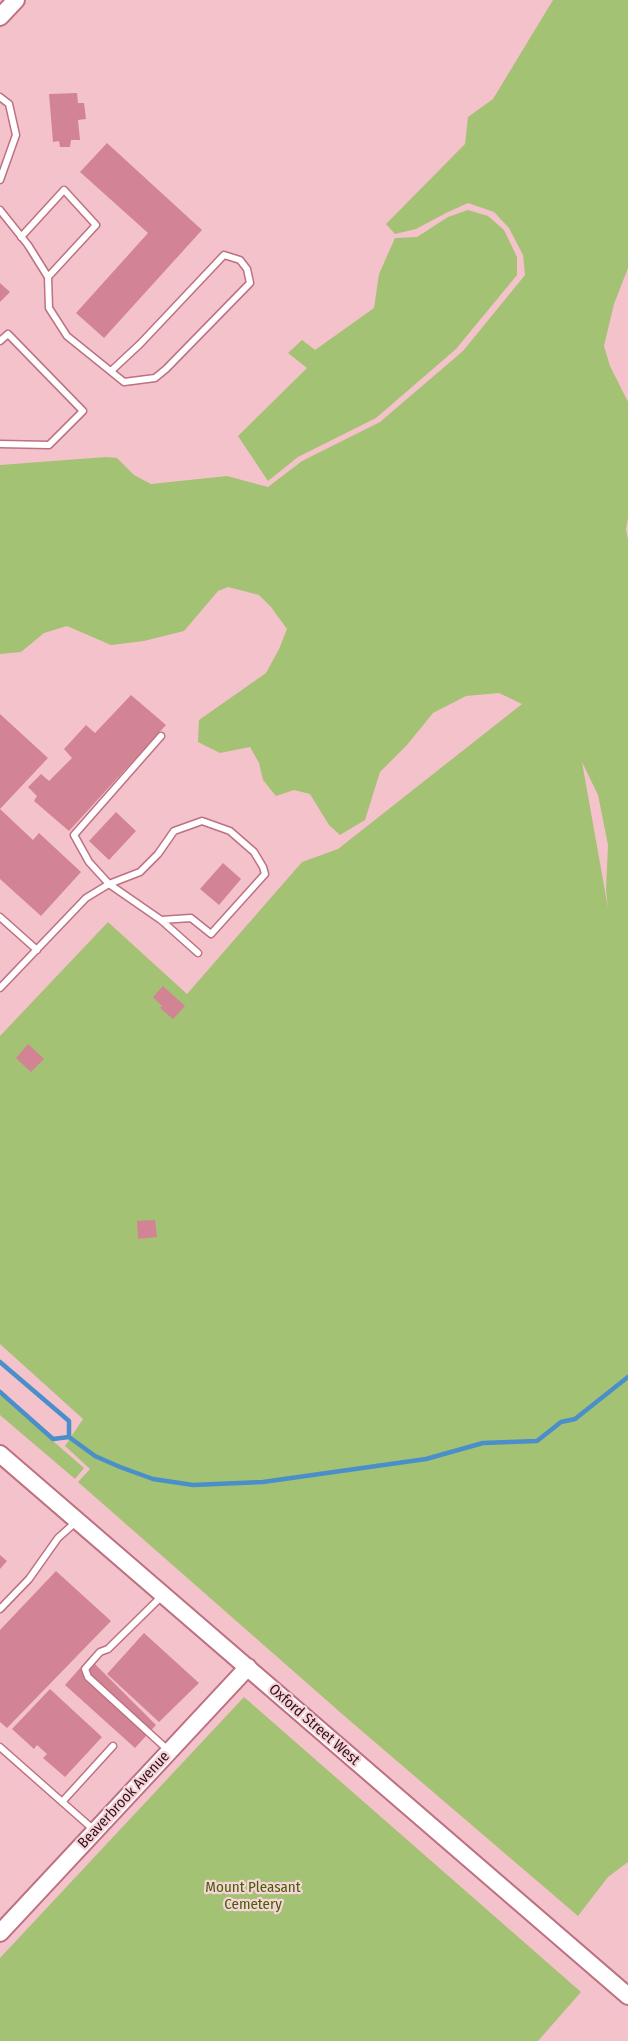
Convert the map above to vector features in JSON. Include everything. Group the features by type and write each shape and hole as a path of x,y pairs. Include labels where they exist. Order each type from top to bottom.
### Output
{"main road":[{"path":"0,17 16,0"},
{"name":"Oxford Street West","path":"0,1454 628,1996"},
{"name":"Beaverbrook Avenue","path":"0,1933 248,1667"}],"lane":[{"path":"0,97 9,104 16,135 0,180"},
{"path":"21,237 64,190 96,225 48,277"},
{"path":"0,210 48,277 50,308 68,336 124,382 155,378 166,369 250,283 247,269 240,260 224,255 140,344 111,371"},
{"path":"0,341 8,334 83,411 49,445 0,444"},
{"path":"161,736 75,835 89,862 109,884 161,920 198,953"},
{"path":"0,988 86,898 109,884 140,872 158,854 174,831 202,821 230,831 254,852 265,874 211,934 191,918 161,920"},
{"path":"0,917 37,950"},
{"path":"0,1609 29,1579 58,1538 77,1520"},
{"path":"164,1595 108,1649 100,1652 85,1669 88,1677 169,1752"},
{"path":"62,1802 113,1746"},
{"path":"0,1748 95,1831"}],"green space":[{"path":"553,0 628,0 628,268 614,304 604,346 610,366 628,402 628,518 626,529 628,540 628,1862 608,1877 578,1916 349,1720 78,1482 90,1469 65,1446 83,1419 0,1344 0,1036 108,922 187,994 302,862 338,849 522,704 499,693 466,696 433,713 407,745 380,772 365,820 340,835 329,825 310,794 294,790 276,796 263,780 259,763 250,747 220,753 198,742 199,720 266,673 279,649 287,629 259,595 228,587 218,591 184,631 144,641 111,645 67,626 44,633 21,652 0,654 0,465 106,457 117,458 134,475 151,484 227,476 268,487 302,461 380,422 463,351 525,275 523,255 509,228 494,212 468,203 416,229 395,234 386,224 465,144 468,117 493,99","holes":["582,762 598,795 608,845 606,889 608,908"]},
{"path":"468,210 488,216 504,230 517,257 517,275 456,349 376,418 298,457 268,481 238,436 307,368 288,353 302,340 315,350 374,308 379,274 395,238 417,237 448,217"},
{"path":"0,1395 84,1468 75,1479 0,1415"},
{"name":"Mount Pleasant Cemetery","path":"244,1697 581,1992 538,2041 0,2041 0,1958"}],"building":[{"path":"77,93 78,103 84,103 86,119 78,120 80,140 71,140 70,147 60,147 59,141 53,142 49,94"},
{"path":"107,143 202,230 104,338 76,313 148,233 80,172"},
{"path":"0,283 10,292 0,302"},
{"path":"131,695 166,725 69,831 34,801 37,796 28,787 41,774 49,781 72,758 64,749 86,725 95,733"},
{"path":"0,714 48,758 0,809"},
{"path":"0,809 33,840 39,833 81,872 41,916 0,879"},
{"path":"116,812 136,831 109,860 89,841"},
{"path":"223,863 241,879 219,905 200,889"},
{"path":"163,986 185,1006 173,1019 160,1008 162,1006 153,997"},
{"path":"28,1044 44,1059 31,1072 16,1058"},
{"path":"155,1220 157,1237 138,1239 137,1221"},
{"path":"0,1555 7,1561 0,1569"},
{"path":"56,1571 111,1621 7,1728 0,1722 0,1630"},
{"path":"144,1633 199,1683 159,1722 107,1674"},
{"path":"89,1658 156,1725 135,1748 65,1685"},
{"path":"50,1689 102,1737 65,1777 43,1758 47,1754 37,1745 34,1749 12,1729"}],"waterway":[{"path":"0,1362 69,1421 69,1437"},
{"path":"0,1392 53,1439 69,1437 95,1456 120,1467 153,1479 193,1485 263,1482 426,1459 483,1443 537,1441 561,1422 575,1419 628,1377"}]}
